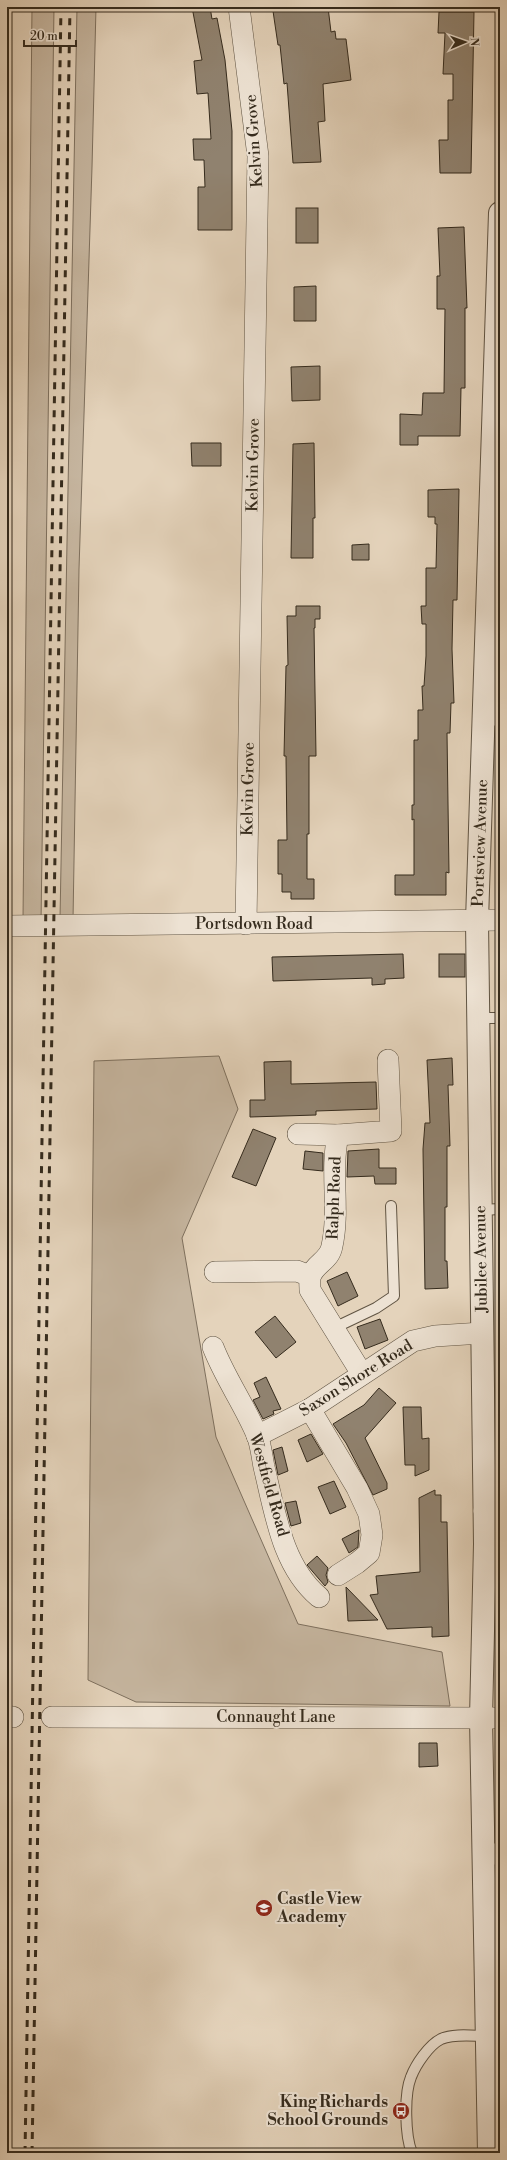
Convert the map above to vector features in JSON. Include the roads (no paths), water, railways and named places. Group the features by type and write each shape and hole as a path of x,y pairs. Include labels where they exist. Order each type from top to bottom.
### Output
{"street":[{"name":"Kelvin Grove","path":"239,7 258,156 246,924"},
{"name":"Portsview Avenue","path":"477,921 492,715 500,213"},
{"name":"Portsdown Road","path":"7,926 500,920"},
{"name":"Jubilee Avenue","path":"477,921 478,1018 490,1209 482,1334 492,1511 490,1718 492,1854 487,2036 494,2081 489,2153"},
{"path":"298,1134 338,1135 391,1131 388,1060"},
{"name":"Ralph Road","path":"310,1276 328,1258 332,1247 335,1211 334,1154 338,1135"},
{"path":"215,1272 297,1271 310,1276 310,1290 362,1374"},
{"name":"Saxon Shore Road","path":"257,1436 310,1409 413,1341 423,1338 482,1334"},
{"name":"Westfield Road","path":"213,1347 222,1370 257,1436 279,1529 296,1570 308,1587 319,1597"},
{"path":"310,1409 357,1488 369,1514 372,1535 369,1553 357,1563 338,1575"},
{"name":"Connaught Lane","path":"52,1717 490,1718"}],"lane":[{"path":"478,1018 500,1018"},
{"path":"334,1328 376,1308 394,1296 391,1206"},
{"path":"412,2153 408,2144 408,2104 410,2078 418,2063 441,2039 457,2036 487,2036"}],"railway":[{"path":"25,2153 61,7"},
{"path":"32,2153 70,7"}],"place":[{"name":"Castle View Academy","path":"264,1908"},
{"name":"King Richards School Grounds","path":"401,2111"}]}
